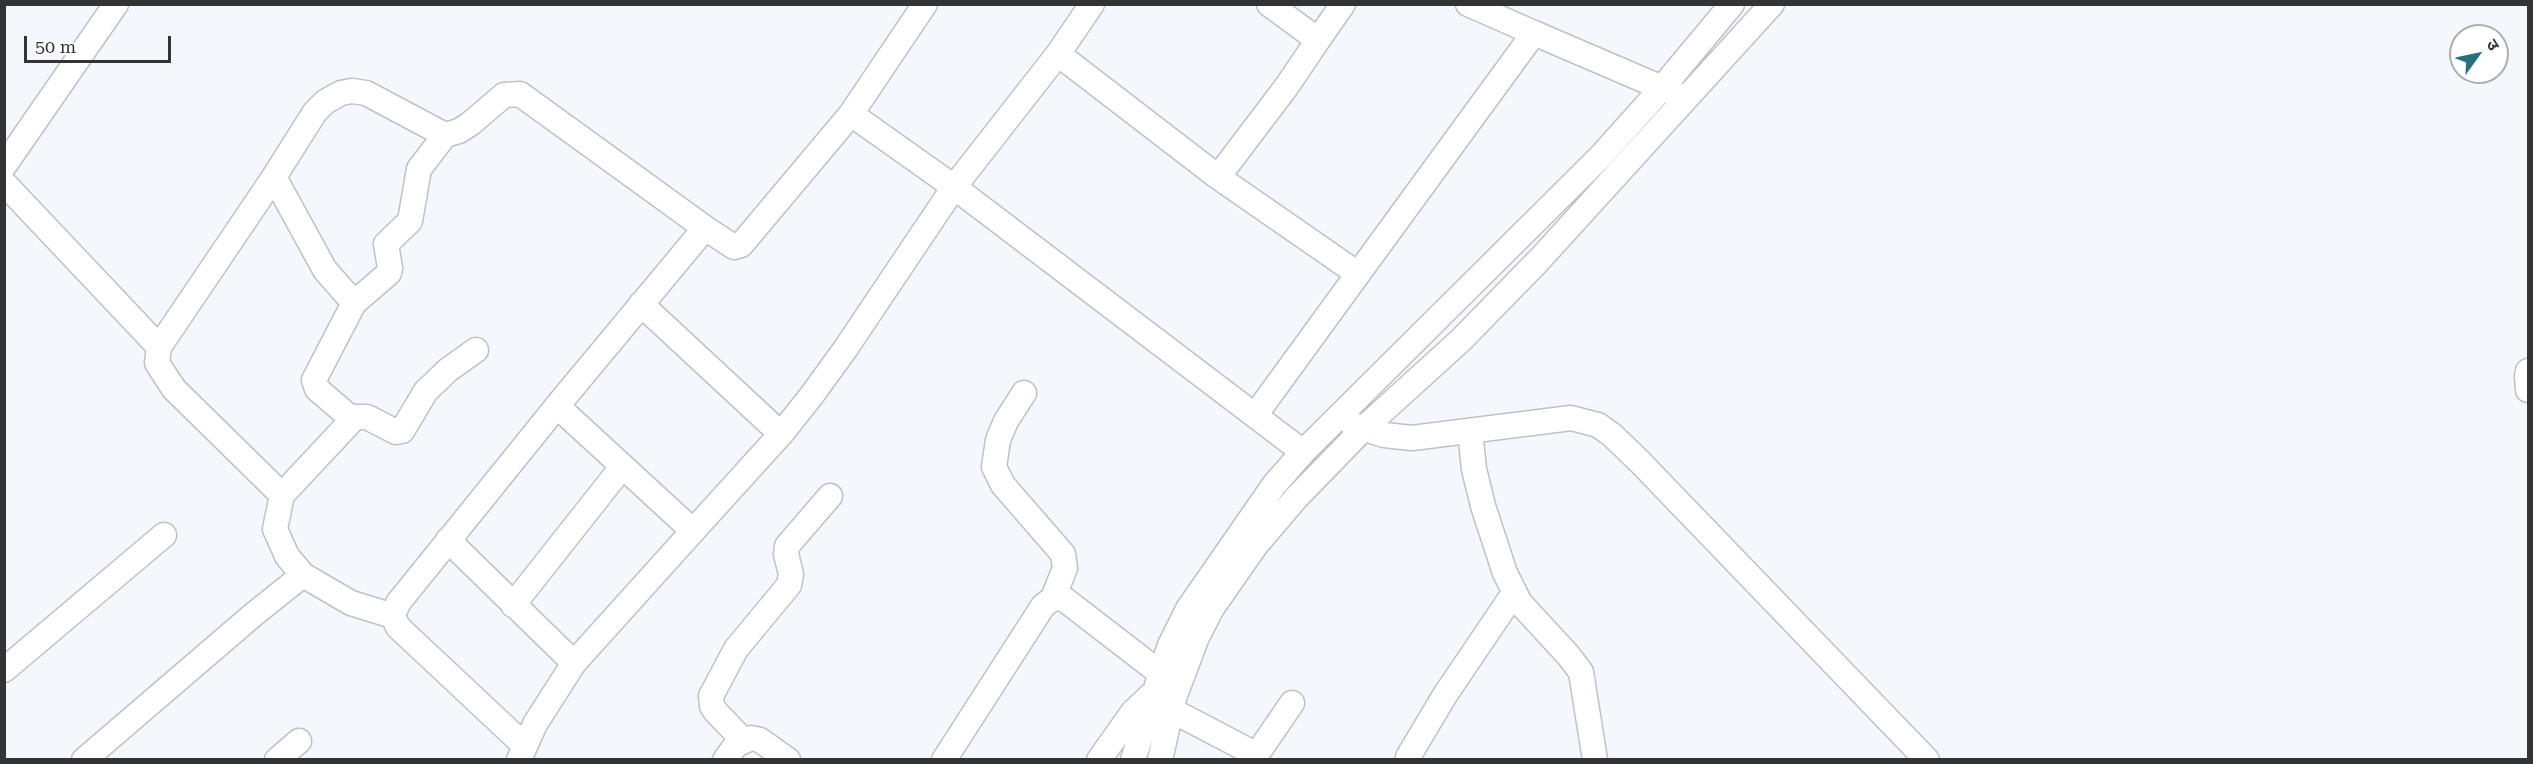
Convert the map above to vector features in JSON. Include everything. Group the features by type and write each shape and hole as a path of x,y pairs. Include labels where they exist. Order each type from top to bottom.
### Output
{"street":[{"path":"4,166 116,4"},
{"path":"352,419 317,389 314,380 354,303 389,273 386,244 410,220 419,169 445,135 459,131 470,124 504,95 520,94 734,247 741,245 851,114 925,4"},
{"path":"705,228 448,540 398,603 393,616 398,627 522,752 535,724 574,663 781,434 846,348 954,187 1058,54 1092,4"},
{"path":"1269,4 1318,40"},
{"path":"1218,177 1287,86 1343,4"},
{"path":"1468,4 1686,98"},
{"path":"1133,759 1165,682 1170,645 1188,609 1267,495 1303,452 1601,156 1662,88 1732,4"},
{"path":"1099,759 1132,712 1165,682 1256,545 1296,498 1363,429 1461,340 1500,300 1772,4"},
{"path":"1256,414 1534,33"},
{"path":"1058,54 1218,177 1358,274"},
{"path":"282,495 169,383 157,363 159,347 315,112 325,102 341,93 352,91 366,93 445,135"},
{"path":"851,114 954,187 1256,414 1303,452"},
{"path":"274,177 325,270 354,303"},
{"path":"4,183 159,347"},
{"path":"1475,280 1500,300"},
{"path":"641,304 781,434"},
{"path":"393,616 351,603 303,575 287,556 275,529 282,495 352,419 360,416 367,417 393,431 402,430 426,391 448,370 477,350"},
{"path":"2529,371 2527,376 2529,390"},
{"path":"944,759 1043,606 1053,598 1065,568 1063,554 1003,485 994,467 998,440 1006,421 1024,393"},
{"path":"557,406 693,531"},
{"path":"1337,418 1384,435 1412,438 1571,418 1598,425 1612,435 1927,759"},
{"path":"1470,431 1474,469 1483,506 1514,593 1537,624 1568,655 1581,672 1595,759"},
{"path":"513,605 622,466"},
{"path":"743,740 716,712 712,706 711,696 736,649 789,585 791,574 786,554 787,546 830,496"},
{"path":"4,670 164,535"},
{"path":"448,540 574,663"},
{"path":"84,759 303,575"},
{"path":"1408,757 1444,695 1514,593"},
{"path":"1053,598 1064,599 1165,682 1171,710 1160,759"},
{"path":"1171,710 1255,757 1292,703"},
{"path":"725,759 743,740 751,738 760,740 788,759"},
{"path":"278,759 299,741"}]}
